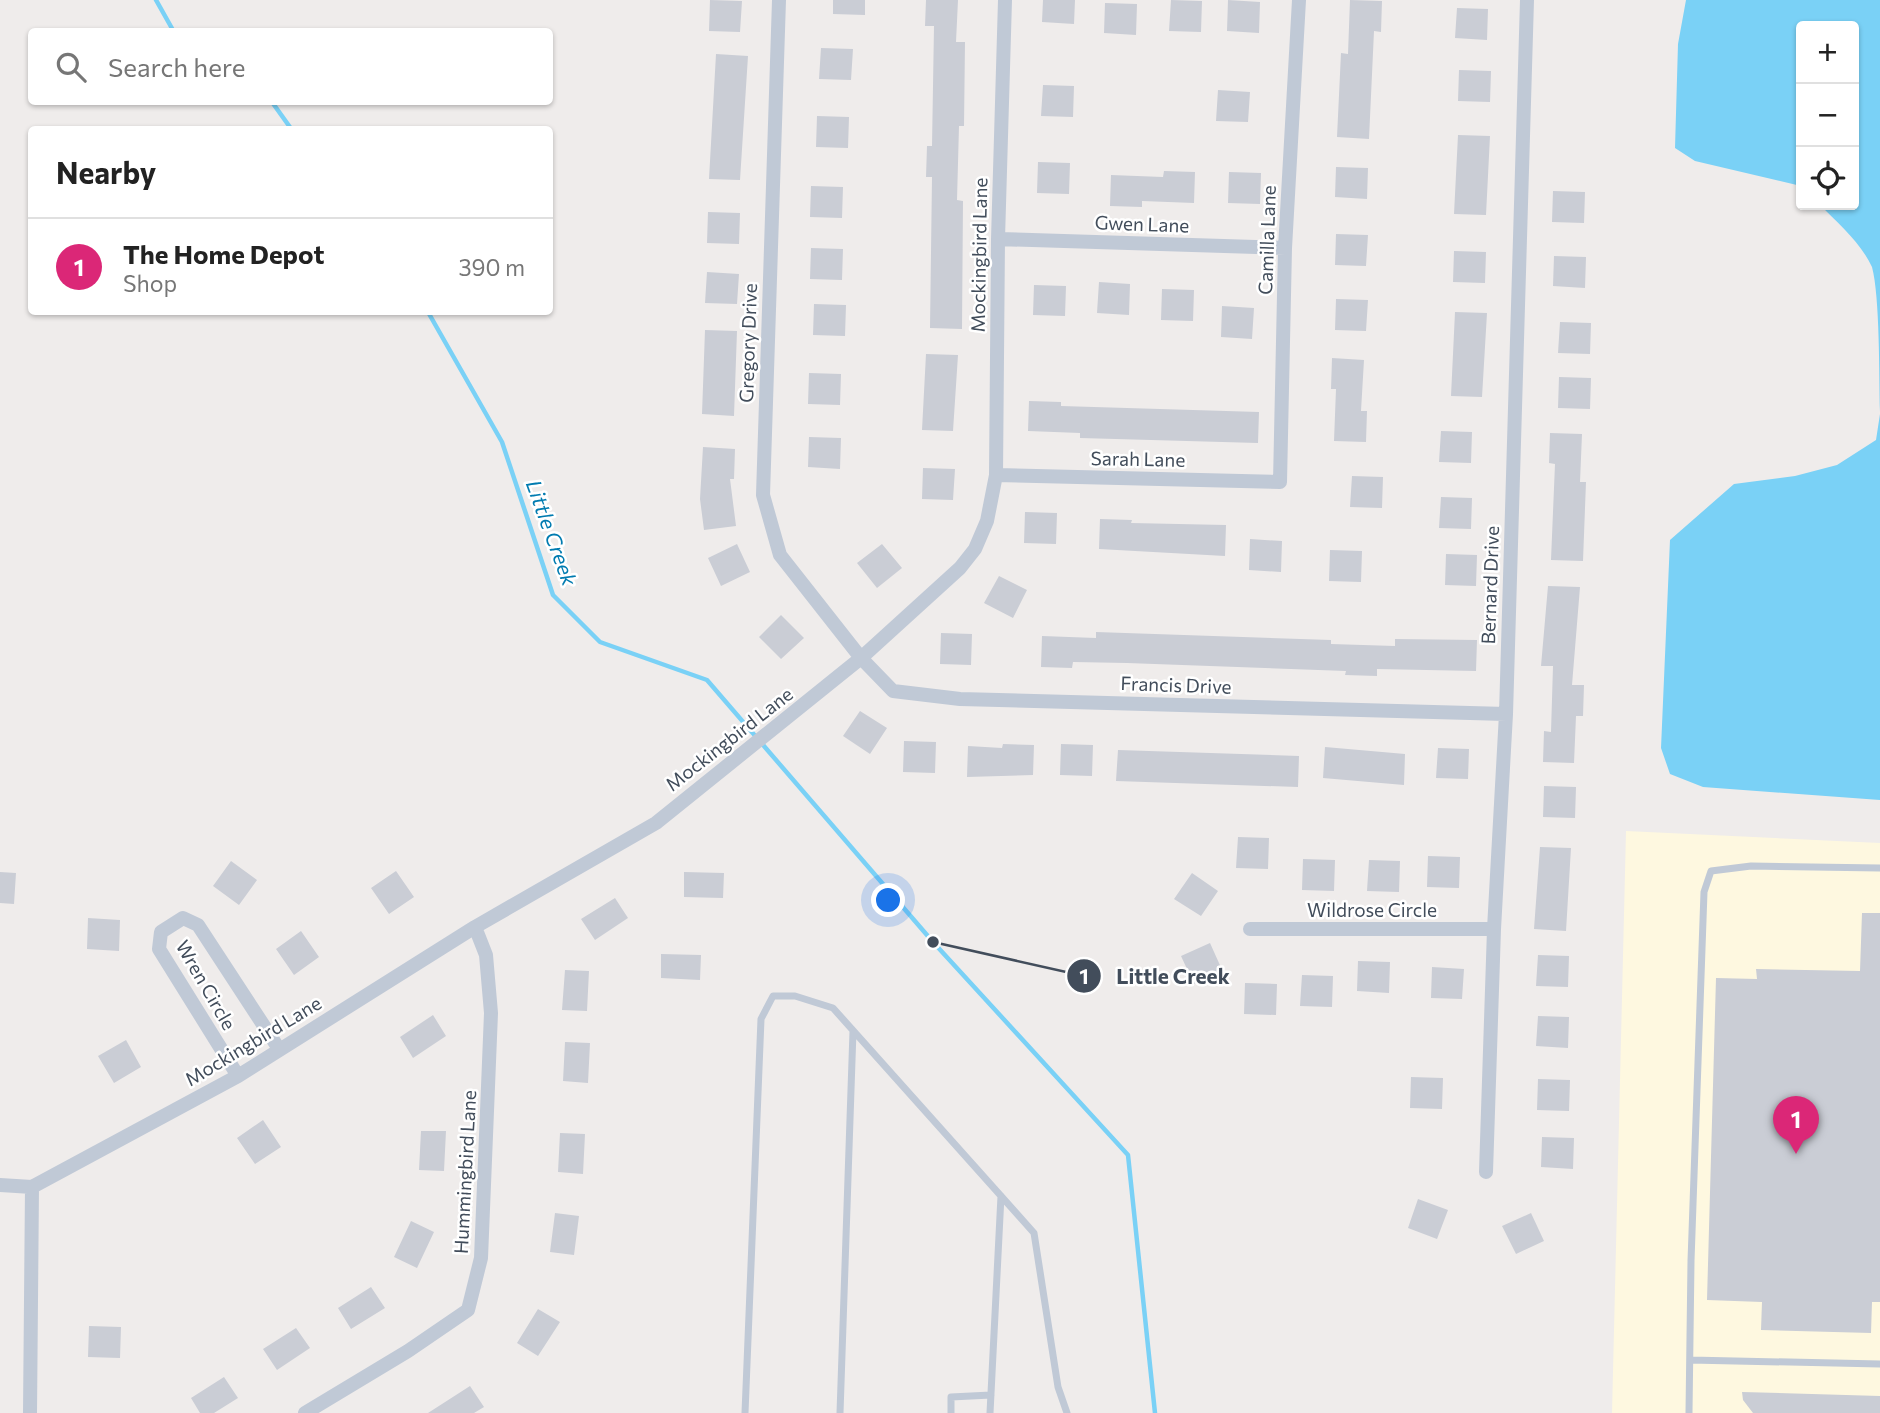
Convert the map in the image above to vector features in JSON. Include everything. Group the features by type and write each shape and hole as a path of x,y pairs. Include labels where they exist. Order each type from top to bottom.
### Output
{"street":[{"name":"Gregory Drive","path":"779,0 764,495 780,555 861,657"},
{"name":"Mockingbird Lane","path":"32,1187 238,1076 475,928 656,823 861,657 960,568 975,549 987,521 996,475 998,239 1005,0"},
{"name":"Camilla Lane","path":"1280,482 1285,248 1299,0"},
{"name":"Bernard Drive","path":"1486,1172 1494,929 1506,714 1527,0"},
{"name":"Gwen Lane","path":"998,239 1285,248"},
{"name":"Sarah Lane","path":"996,475 1280,482"},
{"name":"Francis Drive","path":"861,657 893,691 960,699 1506,714"},
{"name":"Wren Circle","path":"238,1076 159,949 161,932 183,918 198,925 279,1049"},
{"name":"Hummingbird Lane","path":"305,1413 408,1351 468,1310 481,1258 491,1013 486,956 475,928"},
{"name":"Wildrose Circle","path":"1250,929 1494,929"},
{"path":"0,1185 32,1187 30,1413"}],"lane":[{"path":"1689,1413 1704,892 1711,871 1785,866 1880,868"},
{"path":"745,1413 761,1019 773,996 795,996 833,1008 1034,1233 1058,1387 1067,1413"},
{"path":"840,1413 853,1031"},
{"path":"990,1413 1001,1196"},
{"path":"1690,1360 1880,1364"},
{"path":"951,1413 951,1397 991,1395"}],"shaded area":[{"path":"1626,831 1880,843 1880,1413 1612,1413"}],"water":[{"path":"1686,0 1880,0 1880,412 1878,317 1872,267 1855,242 1825,210 1859,210 1859,21 1796,21 1796,185 1695,161 1675,148 1678,44"},
{"path":"1880,414 1880,800 1703,787 1670,774 1661,748 1670,540 1734,484 1795,476 1837,465 1876,440"}],"building":[{"path":"710,0 742,1 740,32 709,31"},
{"path":"833,0 865,0 865,15 833,14"},
{"path":"926,0 958,0 956,42 965,42 964,126 959,126 957,200 963,201 962,329 930,328 932,177 926,177 927,146 932,146 934,26 925,26"},
{"path":"1043,0 1075,0 1074,24 1042,22"},
{"path":"1171,0 1202,1 1201,32 1169,31"},
{"path":"1228,0 1260,2 1259,33 1227,31"},
{"path":"1350,0 1382,1 1381,32 1374,31 1369,139 1337,137 1341,53 1348,54"},
{"path":"1105,3 1137,4 1136,35 1104,33"},
{"path":"1457,8 1488,9 1487,40 1455,38"},
{"path":"821,48 853,49 851,80 819,79"},
{"path":"716,54 748,56 740,180 709,179"},
{"path":"1459,70 1491,71 1490,102 1458,101"},
{"path":"1043,85 1074,86 1073,117 1041,116"},
{"path":"1218,90 1250,92 1248,122 1216,121"},
{"path":"817,116 849,117 848,148 816,147"},
{"path":"1458,135 1490,136 1486,215 1454,214"},
{"path":"1038,162 1070,163 1069,194 1037,193"},
{"path":"1336,167 1368,168 1367,199 1335,197"},
{"path":"1164,171 1195,172 1194,203 1142,201 1142,207 1110,206 1111,175 1163,177"},
{"path":"1229,172 1261,173 1260,204 1228,203"},
{"path":"811,186 843,187 842,218 810,217"},
{"path":"1553,191 1585,192 1584,223 1552,222"},
{"path":"708,212 740,213 739,244 707,243"},
{"path":"1336,234 1368,235 1366,266 1335,265"},
{"path":"811,248 843,249 842,280 810,279"},
{"path":"1454,251 1486,252 1485,283 1453,282"},
{"path":"1554,256 1586,257 1585,288 1553,286"},
{"path":"707,272 739,274 737,304 705,303"},
{"path":"1099,282 1130,284 1129,315 1097,313"},
{"path":"1034,285 1066,286 1065,316 1033,315"},
{"path":"1162,289 1194,290 1193,321 1161,320"},
{"path":"1336,299 1368,300 1366,331 1335,330"},
{"path":"814,304 846,305 845,336 813,335"},
{"path":"1222,306 1254,308 1252,339 1221,337"},
{"path":"1455,312 1487,313 1482,397 1451,396"},
{"path":"1560,322 1591,323 1590,354 1558,353"},
{"path":"705,330 737,331 734,416 702,414"},
{"path":"926,354 958,355 953,431 922,430"},
{"path":"1332,358 1364,360 1361,411 1367,411 1366,442 1334,441 1336,389 1331,389"},
{"path":"809,373 841,374 840,405 808,404"},
{"path":"1559,377 1591,378 1590,409 1558,408"},
{"path":"1029,401 1061,402 1061,406 1259,412 1258,443 1080,438 1080,433 1028,431"},
{"path":"1441,431 1472,432 1471,463 1439,462"},
{"path":"1550,433 1582,434 1580,482 1586,482 1583,561 1551,560 1555,464 1549,463"},
{"path":"809,437 841,438 840,469 808,467"},
{"path":"703,447 735,449 734,479 730,479 736,526 704,530 700,499"},
{"path":"923,468 955,469 953,500 922,499"},
{"path":"1352,476 1383,477 1382,508 1350,507"},
{"path":"1441,497 1472,498 1471,529 1439,528"},
{"path":"1025,512 1057,513 1056,544 1024,543"},
{"path":"1100,519 1132,520 1131,523 1226,525 1225,556 1099,549"},
{"path":"1250,539 1282,541 1281,572 1249,570"},
{"path":"737,544 750,572 721,586 708,558"},
{"path":"882,544 902,568 877,588 857,563"},
{"path":"1330,550 1362,551 1361,582 1329,581"},
{"path":"1446,554 1477,555 1476,586 1445,585"},
{"path":"999,576 1027,590 1013,618 984,603"},
{"path":"1548,586 1580,587 1572,685 1584,685 1583,716 1576,716 1574,763 1543,762 1544,731 1551,732 1553,666 1541,666"},
{"path":"781,615 804,638 781,659 759,637"},
{"path":"1096,632 1331,640 1331,644 1395,646 1395,639 1477,640 1476,671 1377,669 1377,676 1345,675 1346,671 1127,663 1073,662 1072,668 1041,667 1042,636 1096,638"},
{"path":"941,633 972,634 971,665 940,664"},
{"path":"860,711 887,728 870,754 843,736"},
{"path":"904,741 936,742 935,773 903,772"},
{"path":"1003,744 1034,745 1033,775 967,777 968,746 1002,748"},
{"path":"1061,744 1093,745 1092,776 1060,775"},
{"path":"1325,747 1405,754 1404,785 1323,778"},
{"path":"1438,748 1469,749 1468,779 1436,778"},
{"path":"1118,750 1299,756 1298,787 1116,781"},
{"path":"1544,786 1576,787 1575,818 1543,817"},
{"path":"1238,837 1269,838 1268,869 1236,868"},
{"path":"1540,847 1571,848 1566,931 1534,929"},
{"path":"1428,856 1460,857 1459,888 1427,887"},
{"path":"1303,859 1335,860 1334,891 1302,890"},
{"path":"1369,860 1400,861 1399,892 1367,891"},
{"path":"231,861 257,880 239,905 213,886"},
{"path":"396,871 414,897 389,914 371,888"},
{"path":"0,872 16,873 14,904 0,903"},
{"path":"684,872 724,873 723,898 684,897"},
{"path":"1192,873 1218,891 1201,916 1174,899"},
{"path":"615,898 628,918 595,940 581,919"},
{"path":"1862,913 1880,913 1880,1302 1872,1302 1871,1333 1761,1330 1762,1302 1707,1300 1716,978 1757,979 1756,969 1860,971"},
{"path":"88,918 120,920 119,951 87,949"},
{"path":"301,931 319,957 294,975 276,949"},
{"path":"1210,943 1223,972 1194,984 1181,956"},
{"path":"661,954 701,955 700,980 661,978"},
{"path":"1538,955 1569,956 1568,987 1536,986"},
{"path":"1358,961 1390,962 1389,993 1357,991"},
{"path":"1432,967 1464,969 1462,999 1431,998"},
{"path":"565,970 589,971 587,1011 562,1010"},
{"path":"1302,975 1333,976 1332,1007 1300,1006"},
{"path":"1245,983 1277,984 1276,1015 1244,1014"},
{"path":"433,1015 446,1036 413,1058 400,1037"},
{"path":"1538,1016 1569,1017 1568,1048 1536,1046"},
{"path":"126,1040 141,1067 114,1083 98,1056"},
{"path":"565,1042 590,1043 588,1083 563,1081"},
{"path":"1411,1077 1443,1078 1442,1109 1410,1108"},
{"path":"1538,1079 1570,1080 1569,1111 1537,1110"},
{"path":"263,1120 281,1147 255,1164 237,1138"},
{"path":"421,1131 446,1131 444,1171 419,1170"},
{"path":"560,1133 585,1134 583,1174 558,1172"},
{"path":"1542,1137 1574,1138 1573,1169 1541,1167"},
{"path":"1418,1199 1448,1210 1437,1239 1408,1228"},
{"path":"555,1213 579,1216 574,1255 550,1252"},
{"path":"1531,1213 1544,1241 1516,1254 1502,1226"},
{"path":"411,1221 434,1232 417,1268 394,1257"},
{"path":"371,1287 385,1308 351,1329 338,1308"},
{"path":"538,1309 560,1322 538,1356 517,1343"},
{"path":"89,1326 121,1327 120,1358 88,1357"},
{"path":"296,1328 310,1348 277,1370 263,1349"},
{"path":"224,1377 238,1398 214,1413 200,1413 191,1398"},
{"path":"470,1386 484,1407 474,1413 428,1413"},
{"path":"1742,1392 1880,1396 1880,1413 1753,1413 1743,1400"}],"waterway":[{"name":"Little Creek","path":"156,0 172,28"},
{"name":"Little Creek","path":"274,105 289,126"},
{"name":"Little Creek","path":"430,315 502,442 553,595 600,642 707,680 933,942 1128,1155 1155,1413"}],"place":[{"name":"Little Creek","path":"933,942"},
{"name":"The Home Depot","path":"1796,1154"}]}
